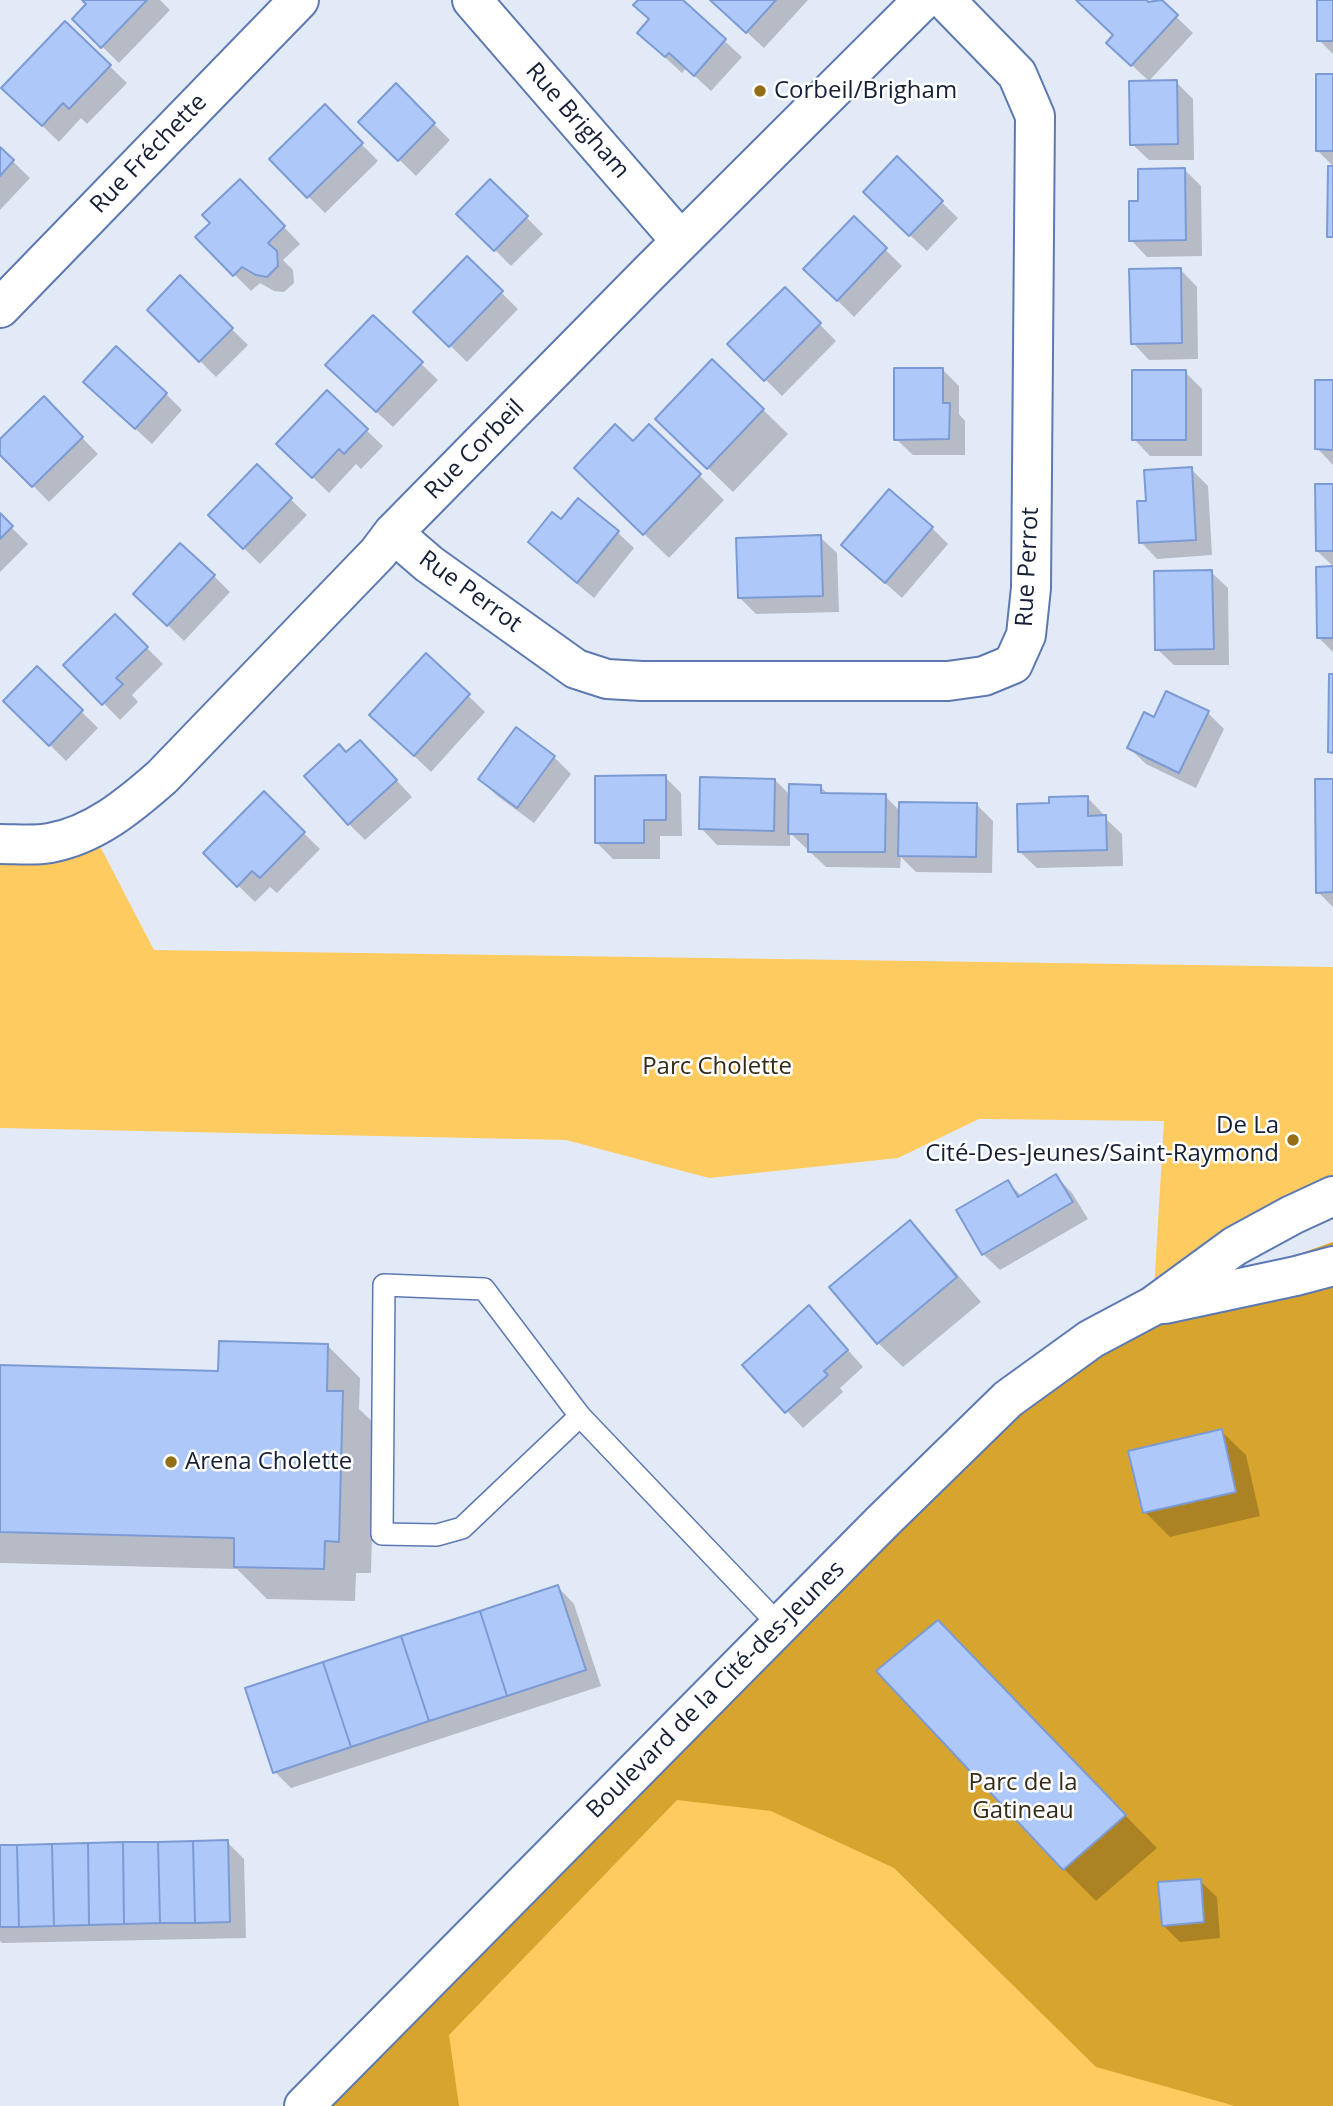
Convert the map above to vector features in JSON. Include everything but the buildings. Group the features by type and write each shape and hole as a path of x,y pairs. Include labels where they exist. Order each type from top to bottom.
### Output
{"street":[{"name":"Rue Brigham","path":"472,0 681,241"},
{"name":"Rue Corbeil","path":"0,844 50,843 91,829 127,808 172,767 378,553 393,533 923,0"},
{"name":"Rue Perrot","path":"393,533 429,564 576,669 607,679 948,681 984,676 1013,664 1026,635 1031,588 1035,116 1017,74 945,0"},
{"name":"Rue Fréchette","path":"0,308 284,5"},
{"name":"Boulevard de la Cité-des-Jeunes","path":"304,2106 881,1522 1008,1399 1091,1339 1153,1306 1235,1246 1333,1196"},
{"name":"Boulevard de la Cité-des-Jeunes","path":"1153,1306 1333,1266"}],"lane":[{"path":"580,1416 461,1528 437,1535 382,1534 384,1284 484,1289 580,1416 780,1626"}],"green space":[{"name":"Parc de la Gatineau","path":"91,829 154,950 1333,967 1333,1196 1154,1306 1333,1242 1333,2106 312,2106 1153,1307 1164,1121 979,1119 898,1158 709,1178 566,1140 0,1128 0,844"},
{"name":"Parc de la Gatineau","path":"1333,1242 1333,2106 1235,2106 1096,2067 894,1868 771,1811 677,1800 449,2035 459,2106 312,2106 912,1484 1192,1292"}],"place":[{"name":"Corbeil/Brigham","path":"760,91"},
{"name":"De La Cité-Des-Jeunes/Saint-Raymond","path":"1293,1140"},
{"name":"Arena Cholette","path":"171,1462"}],"park label":[{"name":"Parc Cholette","path":"717,1067"}]}
